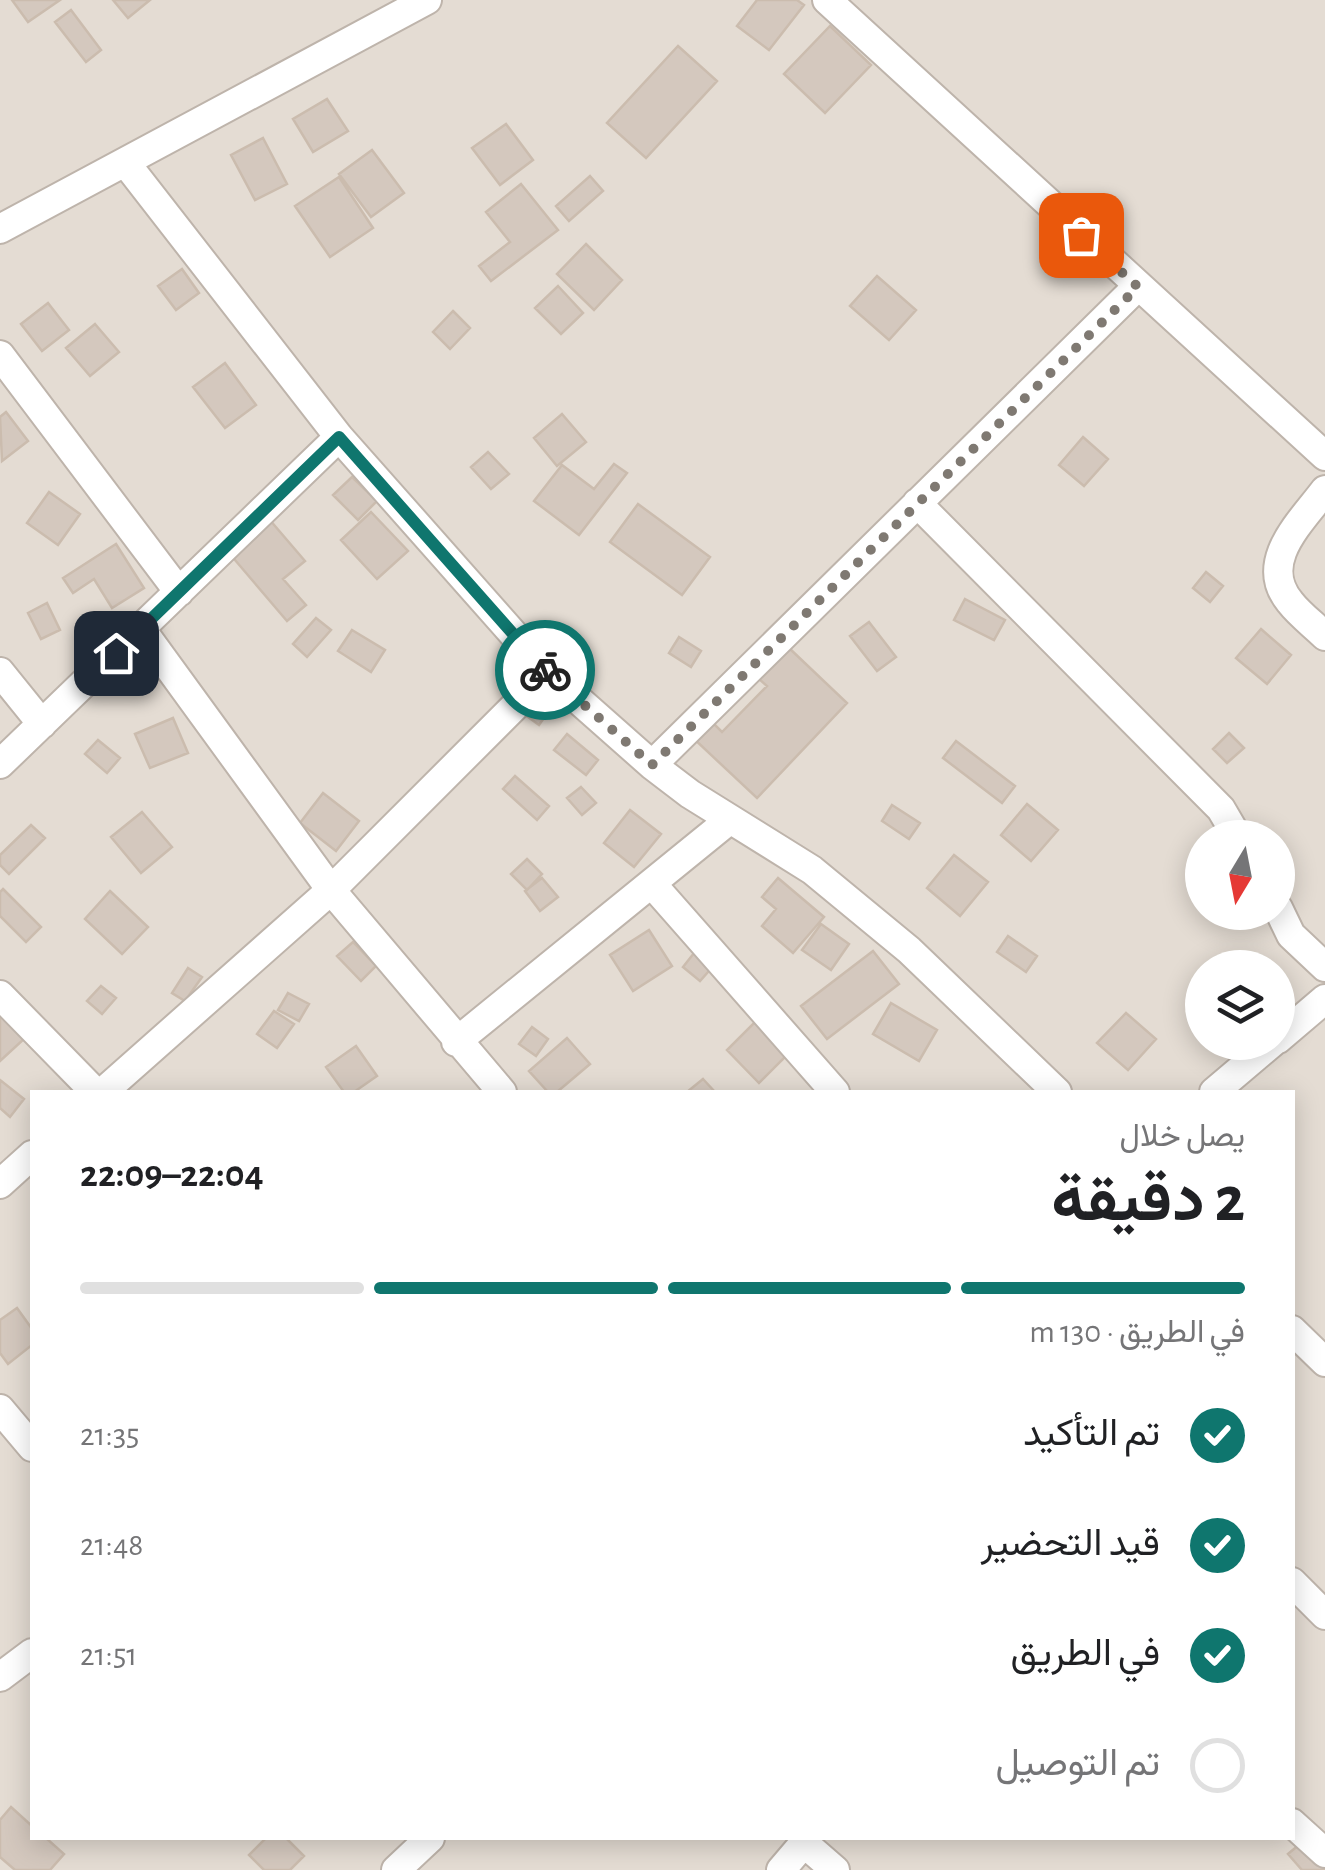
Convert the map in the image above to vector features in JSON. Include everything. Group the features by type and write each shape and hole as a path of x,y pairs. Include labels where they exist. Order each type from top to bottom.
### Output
{"street":[{"path":"827,0 1325,456"},
{"path":"0,229 419,2"},
{"path":"125,162 339,437 548,673 652,765 728,820 783,850 868,916 909,950 1054,1090"},
{"path":"652,765 1138,287"},
{"path":"0,355 179,592"},
{"path":"0,764 339,437"},
{"path":"1325,490 1282,548 1276,578 1289,601 1325,636"},
{"path":"917,503 1221,808 1228,820"},
{"path":"141,629 332,890 500,1090"},
{"path":"0,672 42,724"},
{"path":"105,1090 332,890 548,673"},
{"path":"456,1042 728,820"},
{"path":"652,884 833,1090"},
{"path":"1289,930 1325,968"},
{"path":"0,995 93,1090"},
{"path":"1295,1024 1325,999"},
{"path":"1216,1090 1252,1060"},
{"path":"0,1184 30,1158"},
{"path":"1295,1333 1325,1362"},
{"path":"0,1409 30,1445"},
{"path":"1295,1585 1325,1615"},
{"path":"0,1677 30,1654"},
{"path":"1295,1826 1325,1853"},
{"path":"782,1870 804,1840 835,1870"}],"shaded area":[{"path":"0,0 1325,0 1325,1870 0,1870"}],"building":[{"path":"12,0 60,0 28,22"},
{"path":"113,0 150,0 128,18"},
{"path":"757,0 797,0 804,5 769,50 737,26"},
{"path":"71,10 101,50 86,62 55,22"},
{"path":"830,26 871,65 825,113 784,74"},
{"path":"678,46 717,81 646,158 607,123"},
{"path":"327,99 348,131 313,152 293,119"},
{"path":"506,124 533,160 500,185 472,148"},
{"path":"263,138 287,184 255,200 231,155"},
{"path":"372,150 404,193 371,217 339,174"},
{"path":"590,176 603,191 569,221 556,206"},
{"path":"339,177 373,228 330,257 295,206"},
{"path":"521,184 558,230 491,281 479,266 510,242 486,212"},
{"path":"586,244 622,280 594,310 557,274"},
{"path":"182,269 199,293 176,310 158,286"},
{"path":"877,276 916,310 889,340 850,306"},
{"path":"558,286 583,313 561,334 535,308"},
{"path":"48,303 69,330 42,351 21,324"},
{"path":"453,311 470,328 450,349 433,332"},
{"path":"95,324 119,352 90,376 66,348"},
{"path":"225,363 256,405 225,428 193,387"},
{"path":"6,412 28,441 2,461 0,417"},
{"path":"562,414 586,442 557,466 534,438"},
{"path":"1083,437 1108,459 1084,486 1059,465"},
{"path":"488,452 509,474 491,489 471,467"},
{"path":"614,464 627,473 579,535 534,501 562,465 594,489"},
{"path":"352,477 377,501 358,520 333,495"},
{"path":"49,492 80,514 58,545 27,523"},
{"path":"638,504 710,557 682,595 610,542"},
{"path":"371,512 408,551 377,579 341,540"},
{"path":"269,519 305,561 283,579 306,605 287,621 229,553"},
{"path":"116,544 144,588 112,608 94,579 73,593 63,578"},
{"path":"1206,572 1223,586 1210,602 1193,588"},
{"path":"965,599 1005,620 994,640 954,620"},
{"path":"47,603 60,630 41,639 28,613"},
{"path":"316,618 331,630 307,657 293,644"},
{"path":"869,622 896,657 877,671 850,636"},
{"path":"1261,629 1291,655 1267,684 1236,658"},
{"path":"352,630 385,650 371,672 338,651"},
{"path":"679,637 701,651 691,667 669,653"},
{"path":"789,648 847,703 757,798 692,737 709,719 722,732 767,686 759,679"},
{"path":"529,693 551,708 539,725 517,709"},
{"path":"173,718 188,753 150,768 135,734"},
{"path":"1229,733 1244,748 1227,763 1213,749"},
{"path":"567,734 598,760 586,775 554,750"},
{"path":"98,740 120,758 107,773 85,754"},
{"path":"956,741 1015,786 1002,803 943,758"},
{"path":"515,776 549,806 537,820 503,789"},
{"path":"581,787 596,803 582,815 567,798"},
{"path":"323,793 359,821 336,851 300,823"},
{"path":"1027,804 1058,830 1031,861 1001,835"},
{"path":"892,805 920,823 909,839 882,821"},
{"path":"630,810 661,834 634,867 604,843"},
{"path":"142,812 172,847 141,873 111,837"},
{"path":"31,825 45,838 9,874 0,865 0,855"},
{"path":"954,855 988,882 960,916 927,888"},
{"path":"527,859 542,874 527,890 511,874"},
{"path":"542,878 558,897 540,911 525,891"},
{"path":"778,878 824,917 793,953 762,926 776,909 762,897"},
{"path":"3,889 41,927 26,942 0,916"},
{"path":"110,891 148,927 122,954 85,919"},
{"path":"821,924 849,944 831,970 802,950"},
{"path":"649,930 672,966 633,991 610,955"},
{"path":"1008,936 1037,956 1026,972 997,952"},
{"path":"353,942 376,966 361,981 337,956"},
{"path":"698,948 716,963 700,981 683,967"},
{"path":"873,951 899,984 827,1039 801,1006"},
{"path":"188,968 202,977 185,1001 172,993"},
{"path":"101,986 116,998 102,1014 87,1001"},
{"path":"288,993 309,1004 299,1021 278,1010"},
{"path":"891,1003 937,1030 919,1061 873,1034"},
{"path":"274,1011 294,1024 277,1048 257,1034"},
{"path":"0,1013 24,1039 0,1061"},
{"path":"1126,1013 1156,1039 1128,1070 1097,1043"},
{"path":"756,1021 788,1054 759,1083 727,1050"},
{"path":"532,1027 548,1039 536,1056 519,1044"},
{"path":"567,1038 590,1064 559,1090 546,1090 529,1071"},
{"path":"356,1046 377,1076 357,1090 343,1090 326,1067"},
{"path":"703,1079 713,1090 689,1090"},
{"path":"0,1080 24,1099 10,1117 0,1108"},
{"path":"17,1308 30,1326 30,1347 8,1364 0,1353 0,1320"},
{"path":"11,1807 30,1824 30,1840 48,1840 64,1854 50,1870 15,1870 0,1857 0,1820"},
{"path":"1306,1839 1325,1862 1325,1870 1302,1870 1288,1854"},
{"path":"264,1840 288,1840 304,1856 290,1870 264,1870 249,1855"}],"way so far":[{"path":"545,670 652,765 1138,287 1081,235"}],"route":[{"path":"116,653 339,437 545,670"}]}
